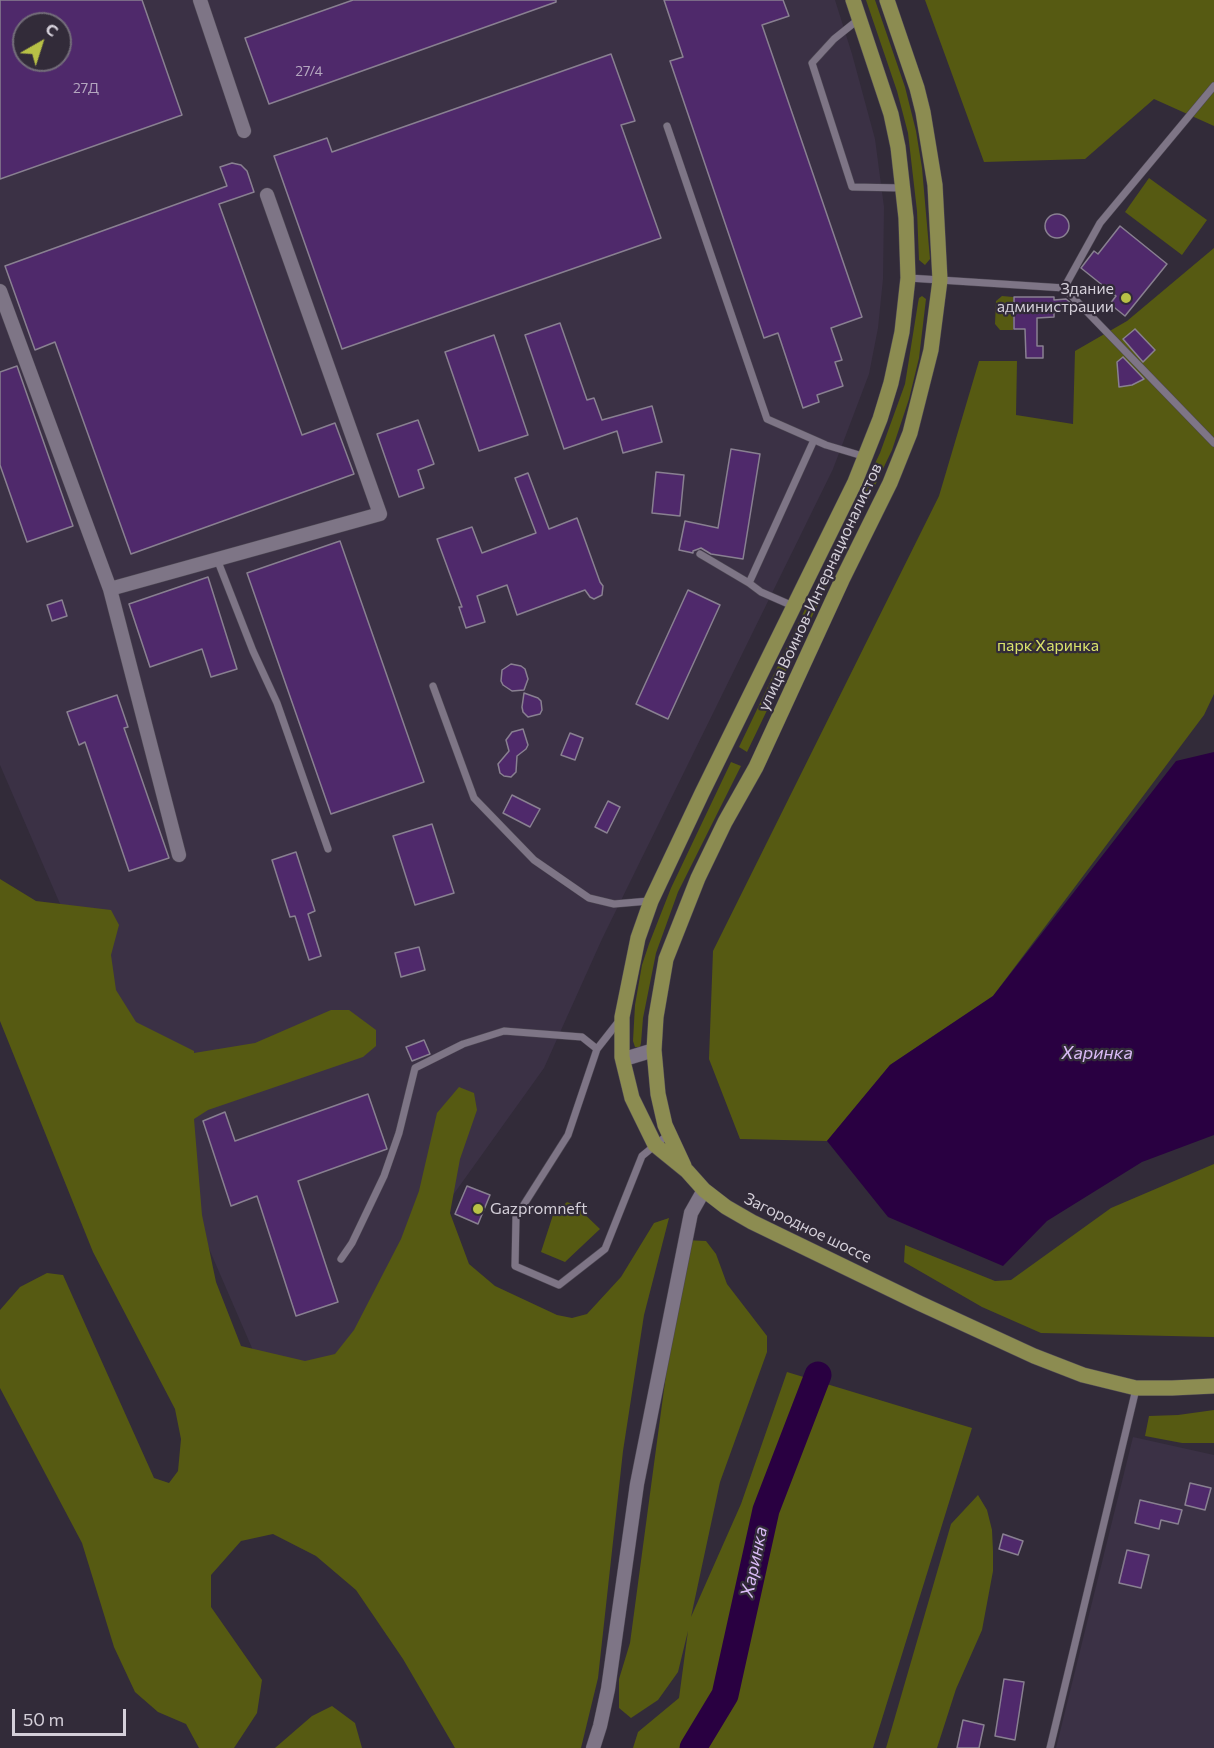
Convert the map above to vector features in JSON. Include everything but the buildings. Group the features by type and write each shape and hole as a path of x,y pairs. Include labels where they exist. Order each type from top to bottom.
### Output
{"main road":[{"name":"улица Воинов-Интернационалистов","path":"702,793 866,458 891,383 902,332 908,278 906,218 898,147 891,114 853,0"},
{"name":"улица Воинов-Интернационалистов","path":"687,1171 665,1125 658,1094 654,1050 656,1017 666,959 680,920 725,822 756,766 842,580 890,483 920,403 931,350 940,280 935,185 923,112 887,0"},
{"name":"Загородное шоссе","path":"702,793 651,901 638,938 622,1017 622,1057 632,1098 655,1145 687,1171 704,1190 726,1207 752,1222 919,1303 1058,1365 1083,1375 1136,1388 1214,1386"}],"street":[{"path":"200,0 244,131"},
{"path":"110,589 380,514 267,195"},
{"path":"0,291 110,589 179,855"},
{"path":"622,1057 632,1057 654,1050"},
{"path":"593,1748 608,1689 641,1462 692,1213 704,1190"}],"lane":[{"path":"859,19 834,39 812,63 852,187 903,188"},
{"path":"1064,288 1100,223 1214,86"},
{"path":"667,126 767,419 814,440 866,458"},
{"path":"908,278 1064,288 1214,443"},
{"path":"749,583 814,440"},
{"path":"700,554 761,592 794,607"},
{"path":"218,560 253,651 278,703 328,849"},
{"path":"433,686 474,798 534,860 589,898 614,904 651,901"},
{"path":"622,1017 597,1049 568,1135 516,1217 515,1266 559,1286 605,1249 642,1156 670,1134"},
{"path":"341,1258 352,1243 384,1176 399,1133 415,1068 463,1044 504,1031 582,1037 597,1049"},
{"path":"1050,1748 1136,1388"}],"shaded area":[{"path":"0,0 835,0 875,139 884,207 883,279 878,328 869,374 833,469 602,939 544,1068 438,1216 340,1414 271,1392 0,765"},
{"path":"1133,1437 1214,1455 1214,1748 1056,1748"}],"green space":[{"path":"866,0 875,0 905,87 916,131 922,168 930,259 925,265 919,260 917,211 908,133 897,91"},
{"path":"925,0 1214,0 1214,126 1154,99 1085,159 984,162"},
{"path":"1149,178 1207,220 1182,255 1125,212"},
{"name":"парк Харинка","path":"1214,248 1214,694 1204,715 993,996 890,1065 827,1141 740,1139 709,1059 713,951 939,496 979,361 1017,361 1016,415 1073,424 1075,351 1127,321"},
{"path":"922,296 926,299 919,358 909,399 892,450 747,752 739,747 880,453 905,384 918,303"},
{"path":"1002,296 1013,297 1013,330 1000,330 995,324 996,301"},
{"path":"731,762 741,766 678,892 656,953 643,1018 641,1043 640,1047 635,1047 633,1041 635,1005 642,965 649,944 671,888"},
{"path":"0,879 36,901 111,910 119,925 111,955 116,990 136,1022 194,1053 255,1043 331,1010 349,1010 376,1030 376,1046 363,1057 208,1110 194,1119 202,1215 216,1282 241,1346 305,1361 335,1354 354,1330 401,1239 419,1191 437,1113 459,1087 474,1093 477,1110 460,1159 450,1213 469,1264 495,1286 557,1315 572,1318 587,1314 621,1277 654,1223 669,1218 644,1315 623,1451 598,1678 581,1748 455,1748 403,1659 356,1590 316,1556 273,1534 241,1541 211,1575 211,1607 262,1680 257,1713 234,1748 199,1748 186,1724 158,1712 135,1692 114,1647 82,1543 0,1388 0,1310 20,1287 47,1273 63,1275 154,1478 169,1483 178,1471 181,1439 175,1409 93,1252 0,1021"},
{"path":"1214,1164 1214,1337 1041,1333 982,1307 904,1262 905,1245 995,1281 1011,1280 1111,1208"},
{"path":"567,1202 575,1205 600,1229 565,1262 541,1252 553,1215"},
{"path":"684,1240 706,1241 716,1254 727,1284 767,1336 767,1352 720,1482 691,1617 741,1504 787,1372 972,1428 873,1748 633,1748 638,1732 679,1698 688,1631 678,1672 658,1700 631,1718 619,1708 619,1679 630,1643"},
{"path":"1214,1410 1214,1443 1182,1443 1145,1436 1149,1416"},
{"path":"978,1495 987,1510 992,1530 993,1551 993,1571 982,1630 956,1689 937,1748 886,1748 951,1524"},
{"path":"332,1706 355,1723 362,1748 275,1748 312,1716"}],"water":[{"name":"Харинка","path":"1214,752 1214,1135 1142,1162 1047,1221 1003,1266 888,1217 827,1141 890,1065 993,996 1176,761"}],"waterway":[{"name":"Харинка","path":"693,1748 725,1695 766,1510 818,1375"}],"place":[{"name":"Здание администрации","path":"1126,298"},
{"name":"Gazpromneft","path":"478,1209"}]}
